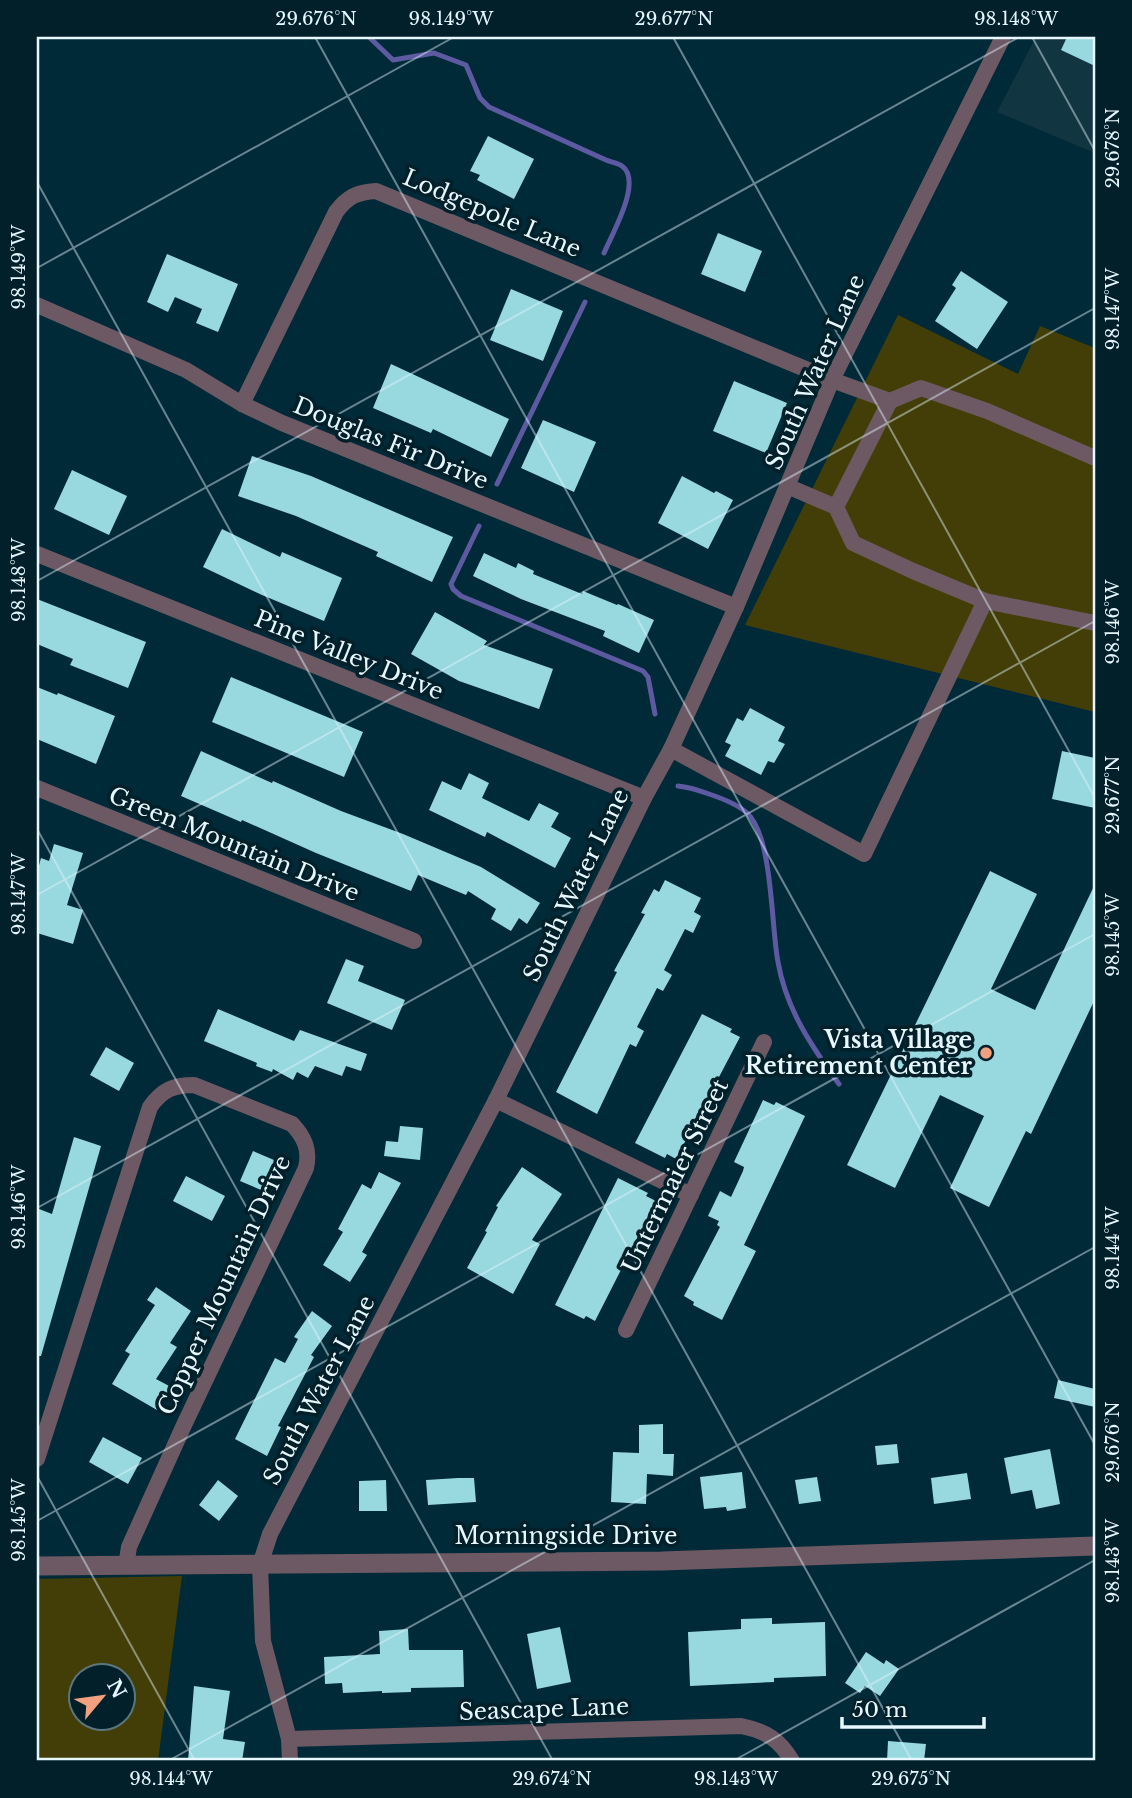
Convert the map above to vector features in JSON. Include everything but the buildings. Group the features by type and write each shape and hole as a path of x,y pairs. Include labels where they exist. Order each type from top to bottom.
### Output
{"street":[{"name":"South Water Lane","path":"290,1761 289,1740 263,1641 260,1565 270,1534 496,1100 644,798 671,749 737,607 832,380 1003,37"},
{"name":"Lodgepole Lane","path":"242,404 336,212 356,193 376,191 832,380 890,401"},
{"name":"Douglas Fir Drive","path":"37,304 186,370 242,404 282,423 737,607"},
{"path":"836,507 890,401 921,388 987,411 1095,458"},
{"path":"788,486 836,507 853,543 913,572 985,601 1095,624"},
{"name":"Pine Valley Drive","path":"37,554 644,798"},
{"path":"671,749 864,853 985,601"},
{"name":"Green Mountain Drive","path":"37,788 414,942"},
{"name":"Untermaier Street","path":"626,1329 765,1042"},
{"name":"Copper Mountain Drive","path":"37,1459 150,1107 157,1096 167,1088 194,1085 292,1124 302,1134 307,1146 309,1157 306,1168 184,1425 129,1547 126,1566"},
{"path":"496,1100 691,1195"},
{"name":"Morningside Drive","path":"37,1566 662,1561 1095,1546"},
{"name":"Seascape Lane","path":"289,1740 741,1727 771,1736 791,1758"}],"shaded area":[{"path":"1036,37 1095,37 1095,153 997,112"},
{"path":"898,315 1018,374 1040,326 1095,348 1095,712 745,625"},
{"path":"182,1576 158,1761 37,1761 37,1579"}],"waterway":[{"path":"369,37 393,60 434,53 466,65 480,98 489,107 622,166 628,173 628,195 604,253"},
{"path":"497,484 585,302"},
{"path":"479,526 451,584 453,589 461,596 643,671 648,677 655,714"},
{"path":"678,786 701,791 734,804 747,813 756,825 770,883 778,962 787,996 810,1042 839,1084"}],"place":[{"name":"Vista Village Retirement Center","path":"986,1053"}]}
